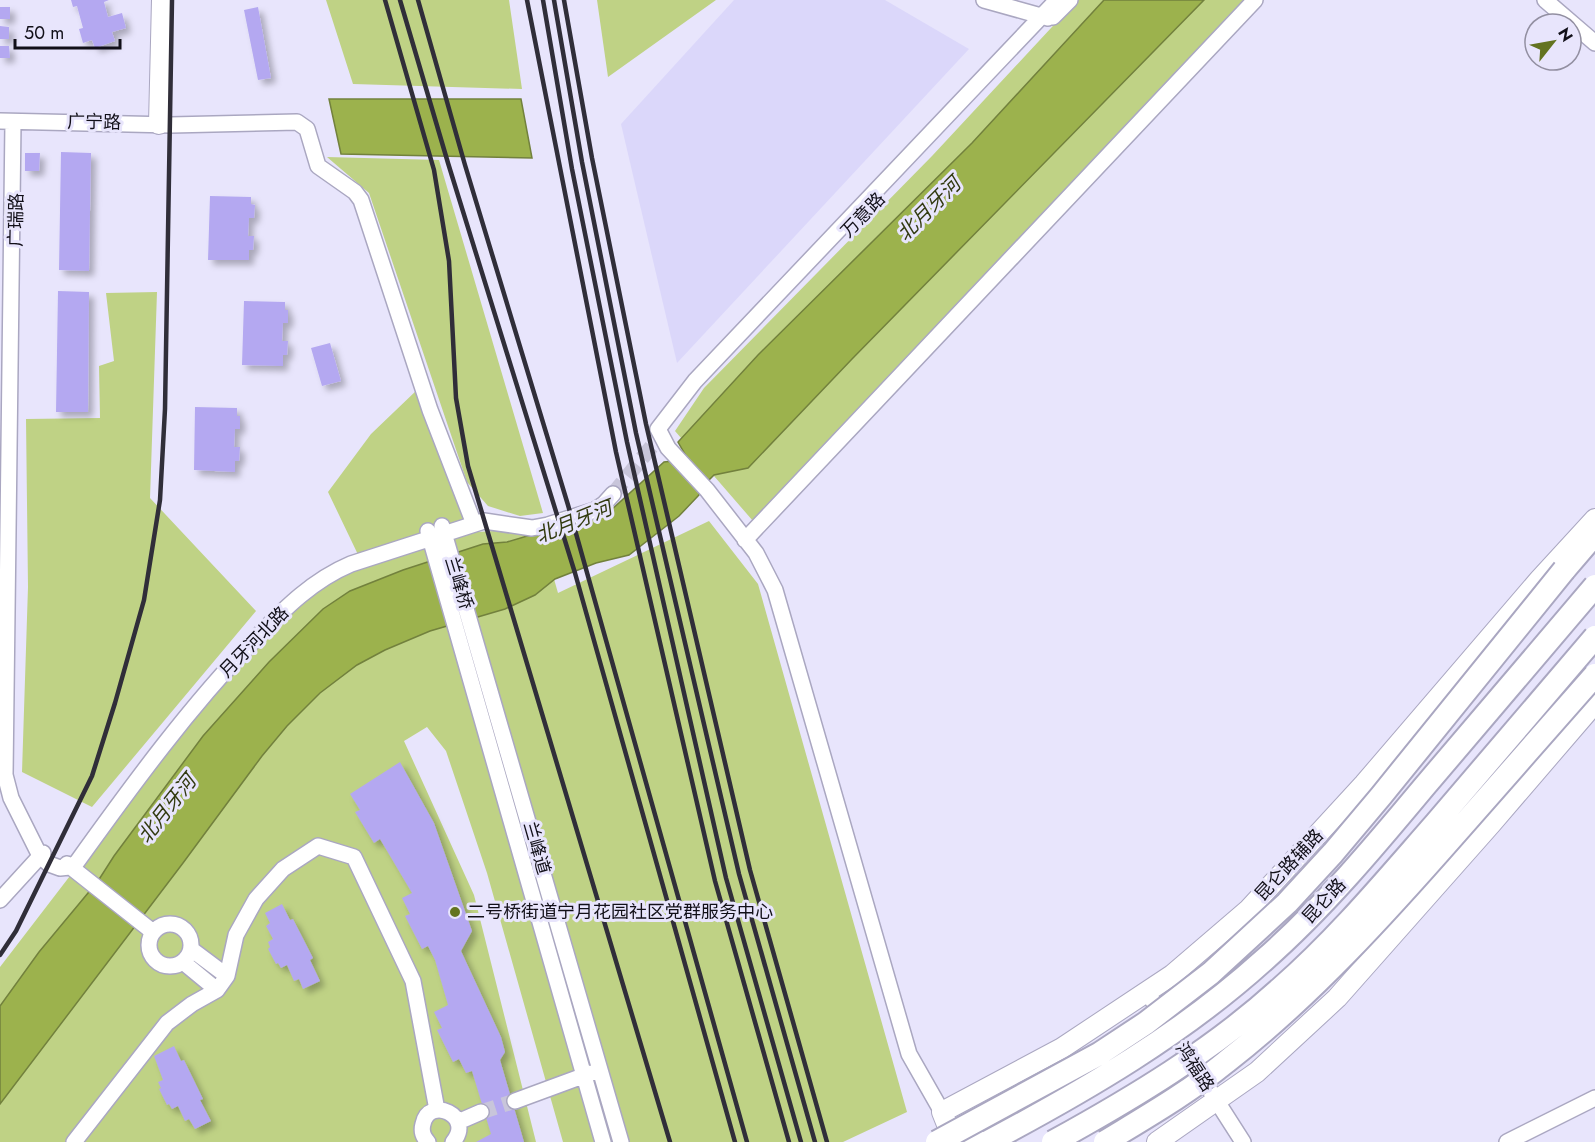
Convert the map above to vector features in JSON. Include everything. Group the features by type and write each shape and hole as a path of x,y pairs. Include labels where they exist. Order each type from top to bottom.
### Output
{"highway":[{"path":"937,1142 1099,1054 1146,1023 1227,958 1287,903 1381,796 1595,534"},
{"name":"昆仑路","path":"988,1142 1067,1100 1169,1036 1238,982 1303,923 1393,824 1595,586"},
{"name":"昆仑路","path":"1053,1142 1095,1119 1203,1052 1281,989 1374,894 1595,637"},
{"path":"1105,1142 1183,1094 1226,1063 1320,979 1391,907 1595,675"},
{"path":"964,1142 992,1133 1067,1100"}],"main road":[{"path":"159,124 162,0"},
{"name":"昆仑路辅路","path":"942,1112 1062,1048 1147,992 1172,975 1249,909 1364,784 1539,580 1595,519"},
{"path":"1157,1142 1257,1072 1337,999 1595,703"},
{"path":"942,1112 954,1142"}],"street":[{"path":"984,0 1046,18"},
{"name":"万意路","path":"1046,18 1057,0"},
{"name":"万意路","path":"745,540 663,437 700,384 1046,18 1070,0"},
{"path":"942,1112 909,1054 775,590 756,553 745,540 1255,0"},
{"path":"1545,0 1595,43"},
{"name":"广宁路","path":"13,125 297,122 307,129 318,166 355,192 361,200 430,410 473,520"},
{"name":"广瑞路","path":"6,780 7,484 13,125"},
{"name":"月牙河北路","path":"473,520 532,528 540,527 595,510 604,504 612,490 602,499 580,509"},
{"name":"月牙河北路","path":"69,866 77,862 128,790 209,690 284,609 312,586 340,568 437,536 483,513 532,523 547,520"},
{"name":"兰峰桥","path":"437,536 472,624"},
{"name":"兰峰桥","path":"437,536 456,628"},
{"name":"兰峰道","path":"472,624 621,1142"},
{"name":"兰峰道","path":"456,628 603,1142"},
{"path":"6,780 41,855 69,866 147,928 148,945 153,958 164,966 171,966 187,956"},
{"path":"74,1142 167,1023 192,1004 217,990 227,976 236,935 256,899 283,869 318,846 354,857 413,981 437,1110"},
{"path":"0,900 41,855"},
{"path":"147,928 164,924 178,926 188,935 187,956 217,990"},
{"path":"187,956 227,976"},
{"name":"鸿福路","path":"1147,992 1243,1142"},
{"path":"515,1101 600,1070"},
{"path":"1507,1142 1595,1098"},
{"path":"428,1142 422,1133 424,1121 427,1116 437,1110 449,1112 458,1122 458,1134 453,1142"},
{"path":"458,1122 481,1112"}],"shaded area":[{"path":"326,0 509,0 522,89 353,84"},
{"path":"597,0 716,0 608,77"},
{"path":"734,0 885,0 969,49 677,363 621,124"},
{"path":"1077,0 1245,0 753,521 675,431 704,388 932,156"},
{"path":"327,157 439,160 543,513 520,516 488,506 467,482 369,193"},
{"path":"157,292 150,498 256,611 92,807 22,772 28,587 26,419 100,418 99,366 114,361 106,293"},
{"path":"418,389 477,532 540,530 558,593 709,521 758,584 907,1112 843,1142 563,1142 487,873 446,751 427,727 404,741 474,895 536,1142 0,1142 0,967 212,691 274,626 331,577 363,565 328,492 371,434"}],"water":[{"name":"北月牙河","path":"1104,0 1204,0 748,468 714,475 679,516 629,555 596,563 555,579 535,595 505,609 430,631 385,650 357,665 320,693 287,726 262,756 0,1104 0,1006 39,952 98,881 203,736 269,662 323,609 350,591 403,570 483,544 507,542 610,511 664,462 673,461 679,465 686,456 678,442 758,355 972,143"},
{"path":"329,99 521,99 532,158 341,154"}],"building":[{"path":"71,0 109,0 104,2 108,17 122,13 126,28 112,32 115,41 95,48 92,40 83,43 79,29 83,28 77,6 73,7"},
{"path":"0,7 10,7 10,19 0,19"},
{"path":"258,7 271,78 258,80 244,10"},
{"path":"0,26 9,27 9,39 0,39"},
{"path":"0,46 9,46 10,58 0,58"},
{"path":"61,152 91,153 89,271 59,270"},
{"path":"25,153 40,153 39,171 25,171"},
{"path":"210,196 251,197 251,204 255,205 254,218 249,218 248,236 254,236 253,250 249,250 249,260 208,260"},
{"path":"58,291 89,292 88,412 56,412"},
{"path":"244,301 285,302 285,310 288,310 288,323 283,323 282,341 288,341 287,355 283,355 283,366 242,365"},
{"path":"330,343 341,381 322,386 311,348"},
{"path":"195,407 237,408 237,416 240,416 240,429 235,429 234,447 240,447 239,461 235,461 235,472 194,470"},
{"path":"400,762 434,823 472,931 461,951 501,1037 505,1052 500,1060 524,1142 476,1142 491,1134 472,1071 466,1073 459,1059 453,1062 437,1030 442,1028 434,1012 448,1005 435,960 428,946 422,949 405,916 410,914 402,898 412,893 380,839 374,843 355,812 360,810 350,794"},
{"path":"282,904 290,920 293,919 313,958 310,960 320,981 303,989 299,979 294,981 287,965 281,968 278,963 276,964 268,949 270,947 268,942 273,939 266,926 270,923 265,913"},
{"path":"174,1046 181,1061 184,1060 211,1121 195,1129 189,1119 185,1121 178,1106 172,1109 169,1104 167,1105 159,1089 161,1088 158,1082 163,1080 154,1056"}],"tunnel":[{"path":"613,494 661,435"},
{"path":"481,1112 515,1101"}],"railway":[{"path":"0,955 16,931 92,776 144,600 160,500 165,409 172,0"},
{"path":"385,0 434,170 449,261 456,398 468,466 670,1142"},
{"path":"400,0 575,573 735,1142"},
{"path":"418,0 465,165 568,505 747,1142"},
{"path":"527,0 616,452 715,881 789,1142"},
{"path":"543,0 572,169 627,442 726,878 801,1142"},
{"path":"554,0 582,162 636,433 739,874 815,1142"},
{"path":"564,0 592,158 646,424 750,870 827,1142"}],"place":[{"name":"二号桥街道宁月花园社区党群服务中心","path":"455,912"}]}
